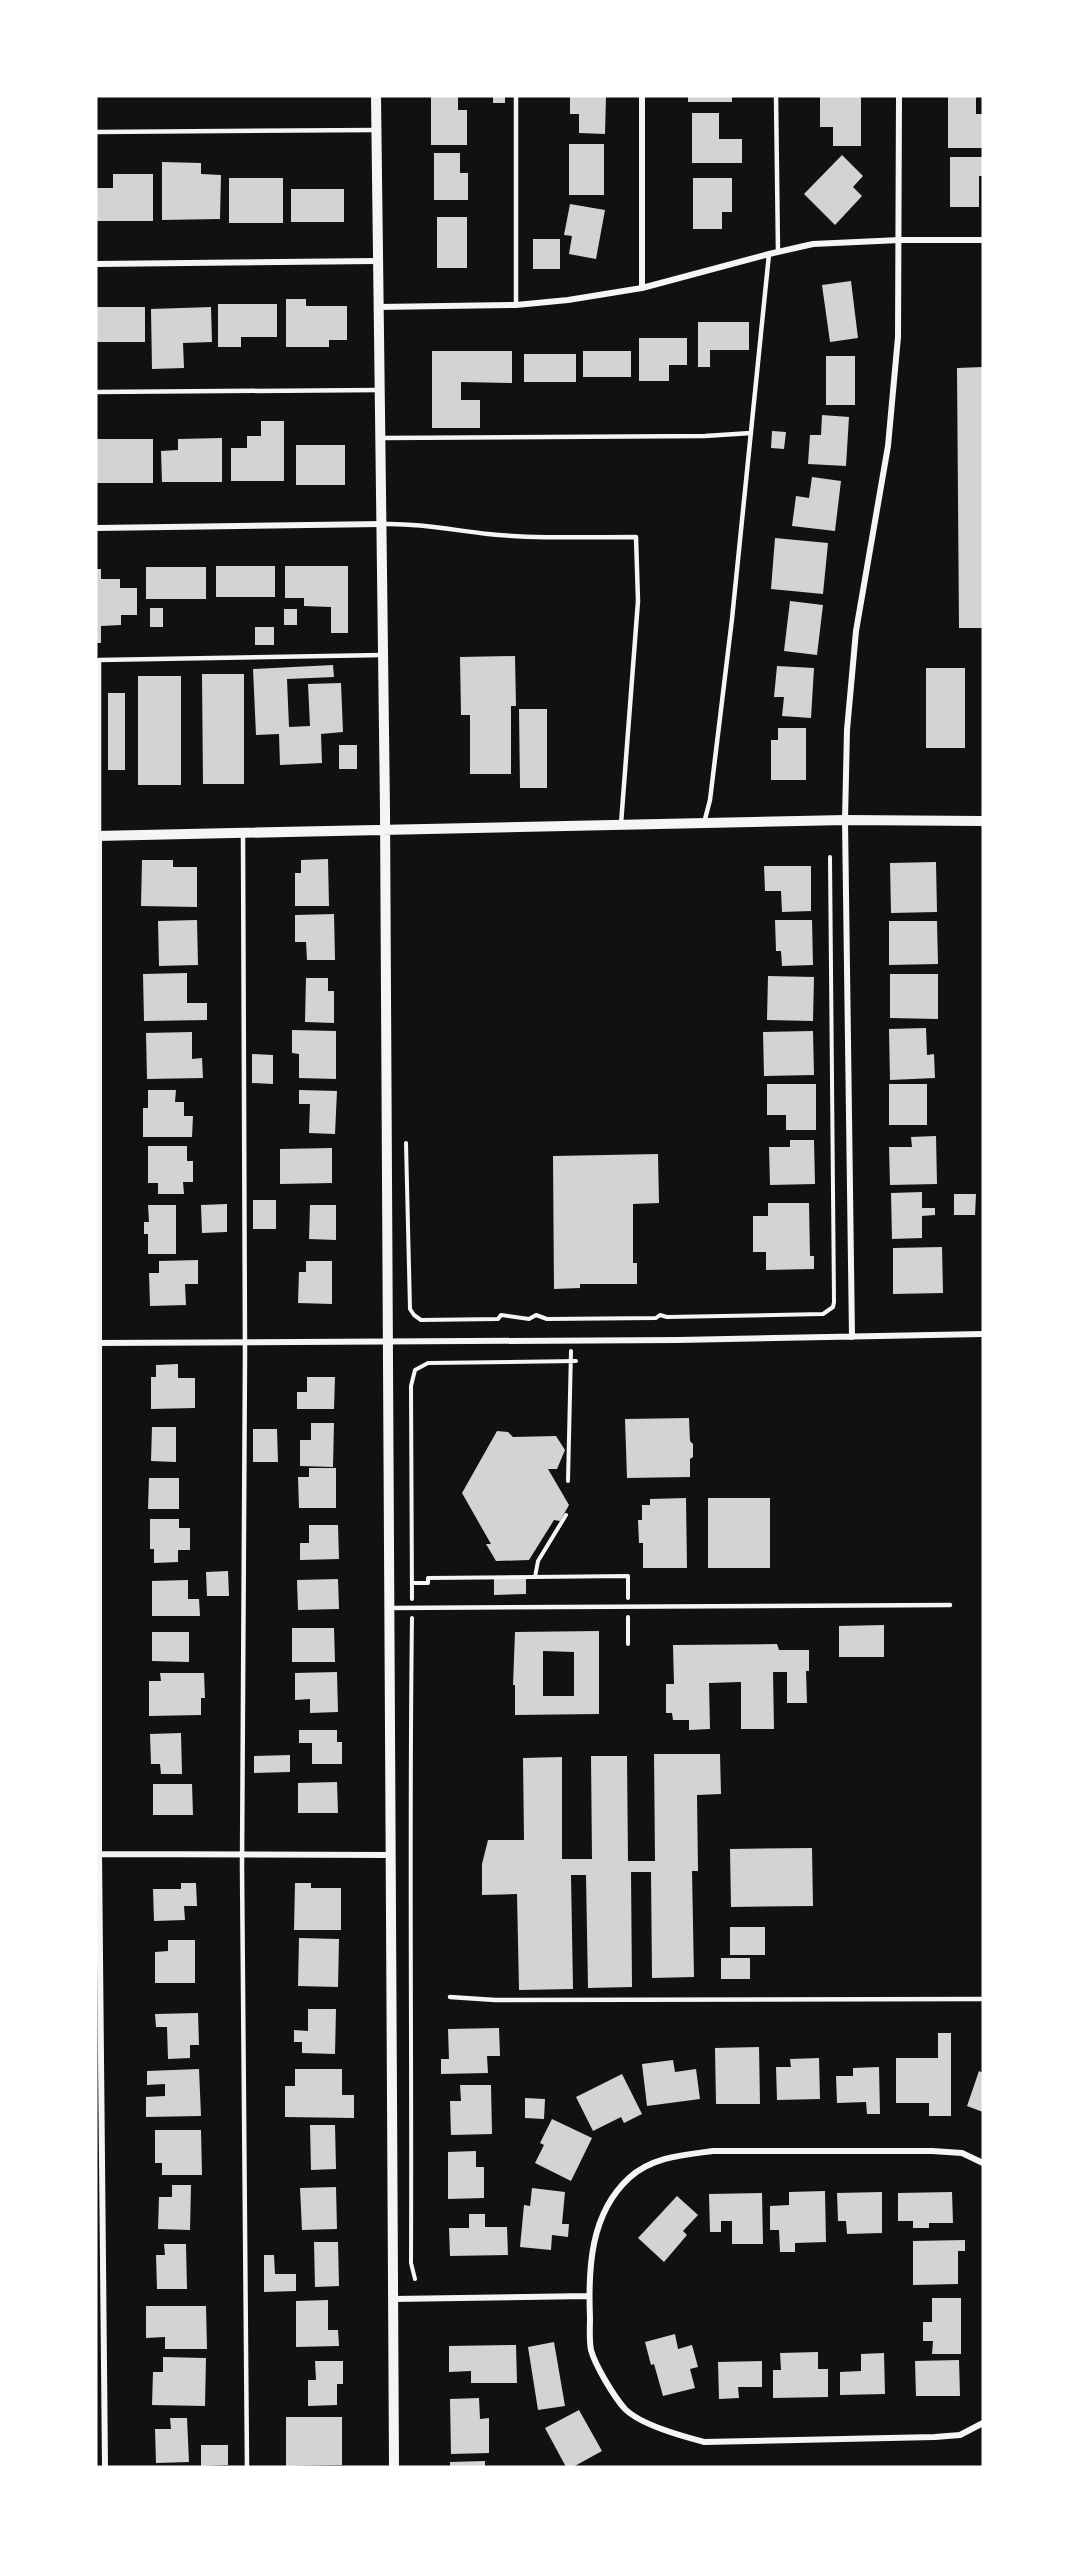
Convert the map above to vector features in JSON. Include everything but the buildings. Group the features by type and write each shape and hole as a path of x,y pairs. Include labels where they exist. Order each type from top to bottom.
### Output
{"street":[{"path":"376,96 383,655 394,2467"},
{"path":"642,96 642,288"},
{"path":"852,1337 845,820 847,730 856,631 888,446 898,337 899,96"},
{"path":"377,307 516,305 568,300 642,288 813,244 900,240 983,240"},
{"path":"96,264 377,261"},
{"path":"96,528 382,524"},
{"path":"105,2467 97,1854 97,836 845,820 983,821"},
{"path":"97,1343 572,1341 983,1334"},
{"path":"97,1854 389,1855"},
{"path":"983,2163 962,2153 932,2151 713,2151 651,2162 628,2178 605,2208 591,2248 589,2296 591,2349 607,2382 626,2410 668,2433 704,2442 934,2437 960,2435 983,2423"},
{"path":"393,2298 589,2296"}],"lane":[{"path":"516,96 516,305"},
{"path":"776,96 778,252"},
{"path":"96,132 376,130"},
{"path":"703,823 710,800 731,630 769,254"},
{"path":"96,392 379,390"},
{"path":"380,438 705,436 751,433"},
{"path":"382,524 424,525 490,534 575,538 636,537 638,601 621,824"},
{"path":"97,836 99,660 383,655"},
{"path":"243,834 245,1341 242,1855 247,2467"},
{"path":"388,1608 950,1605"},
{"path":"450,1997 495,2000 983,1999"}],"path":[{"path":"406,1143 410,1309 421,1320 498,1319 501,1315 529,1319 536,1315 547,1319 656,1318 660,1315 667,1317 823,1314 829,1311 834,1302 830,857"},
{"path":"568,1481 572,1341"},
{"path":"416,2279 411,2263 412,1984 409,1825 413,1730 411,1386 415,1370 428,1363 573,1361"},
{"path":"535,1577 538,1561 566,1515"},
{"path":"412,1583 428,1583 428,1578 628,1576 628,1644"}]}
